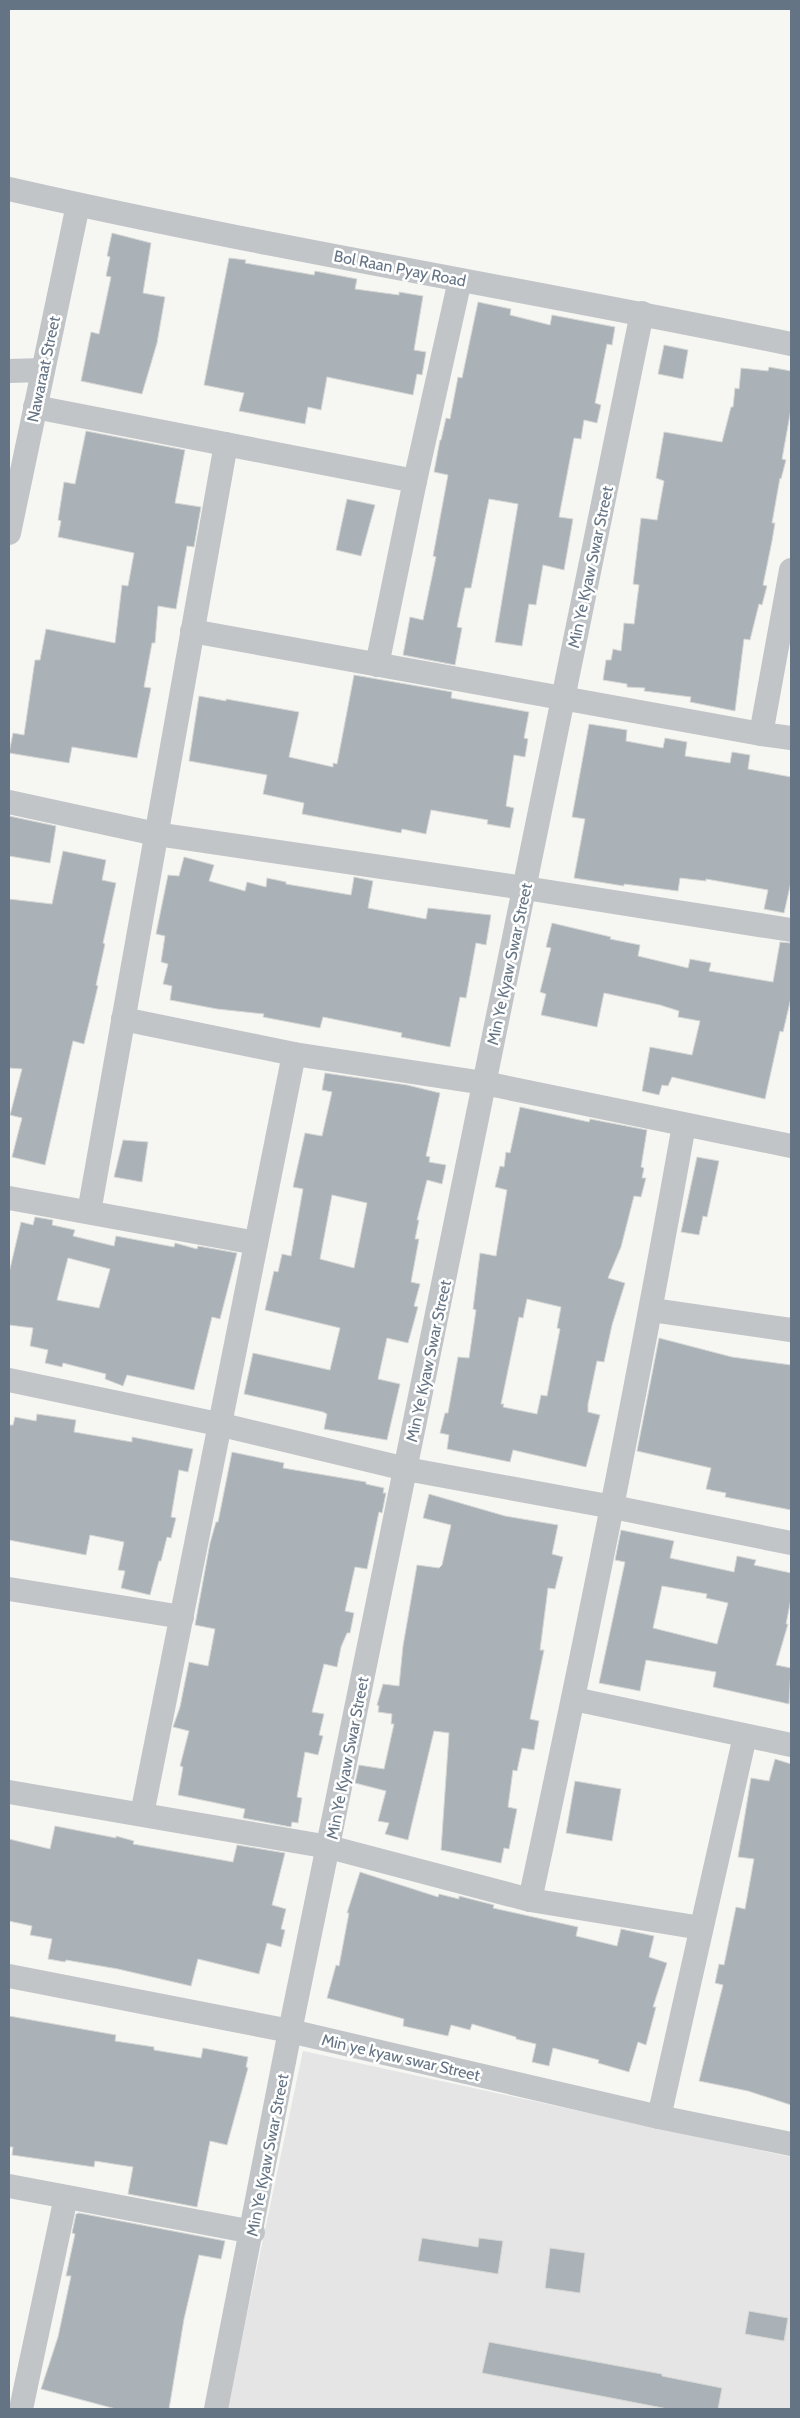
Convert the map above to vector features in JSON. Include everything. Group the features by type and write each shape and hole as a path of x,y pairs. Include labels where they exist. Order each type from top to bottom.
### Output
{"street":[{"name":"Bol Raan Pyay Road","path":"9,189 78,205 460,280 642,313 791,344"},
{"name":"Nawaraat Street","path":"9,533 78,205"},
{"path":"378,665 460,280"},
{"name":"Min Ye Kyaw Swar Street","path":"216,2409 290,2031 642,313"},
{"path":"9,371 43,370"},
{"path":"35,407 416,481"},
{"path":"89,1212 226,444"},
{"path":"761,734 791,570"},
{"path":"192,631 791,738"},
{"path":"9,802 156,834 525,888 791,930"},
{"path":"123,1019 294,1054 484,1083 791,1146"},
{"path":"142,1814 182,1618 218,1424 294,1054"},
{"path":"530,1900 574,1699 613,1507 652,1310 684,1125"},
{"path":"9,1198 256,1243"},
{"path":"652,1310 791,1330"},
{"path":"9,1380 218,1424 406,1469 613,1507 791,1543"},
{"path":"9,1589 182,1618"},
{"path":"574,1699 791,1745"},
{"path":"659,2117 745,1736"},
{"path":"9,1792 329,1847 530,1900 701,1928"},
{"name":"Min ye kyaw swar Street","path":"9,1976 290,2031 659,2117 791,2144"},
{"path":"9,2186 252,2232"},
{"path":"21,2409 17,2382 66,2197"}],"shaded area":[{"path":"303,2051 791,2157 791,2409 227,2409"}],"building":[{"path":"112,233 151,243 143,293 165,297 157,343 142,394 81,381 91,332 99,334 111,277 106,276 110,257 107,256"},
{"path":"229,258 246,260 245,263 314,275 315,271 357,279 355,289 399,295 399,292 423,296 414,350 426,352 422,375 417,374 413,395 327,377 321,410 308,407 305,424 239,411 244,393 204,385"},
{"path":"478,302 511,309 510,315 550,325 552,315 615,327 612,345 607,344 595,403 601,405 597,423 584,420 581,439 574,438 559,517 573,519 564,570 543,565 536,605 529,604 522,646 495,642 518,504 489,499 471,588 465,588 457,627 462,628 455,665 403,655 410,617 423,620 436,557 433,556 448,475 434,472 446,418 450,419 458,377 462,378"},
{"path":"664,345 688,350 683,379 658,374"},
{"path":"769,367 791,371 791,409 782,459 786,460 780,478 772,523 775,523 763,585 767,586 762,605 759,604 750,640 744,639 735,711 690,702 691,697 644,691 645,688 627,687 627,684 603,680 606,660 611,660 613,649 621,651 624,623 634,624 639,585 633,584 641,518 657,520 664,481 656,478 664,432 722,442 731,407 733,407 735,388 739,389 741,368 768,371"},
{"path":"86,431 185,450 175,503 201,507 194,547 187,546 176,609 158,606 155,643 152,643 144,687 151,688 137,758 72,747 69,763 9,753 13,733 24,735 35,660 40,660 46,629 115,643 122,585 128,586 134,553 58,537 61,521 58,520 64,482 75,484"},
{"path":"347,499 375,505 361,556 336,550"},
{"path":"354,675 452,692 451,698 529,712 524,738 528,739 525,757 514,755 506,806 514,808 510,828 487,824 488,820 431,810 426,834 402,829 401,833 302,814 304,803 263,794 267,775 189,761 199,696 299,712 289,757 333,767 333,763 337,764"},
{"path":"589,724 627,730 626,741 663,748 665,738 687,742 685,756 730,763 732,752 750,755 748,769 791,777 791,882 784,913 764,909 768,890 706,879 706,881 680,878 678,891 624,884 624,886 574,878 585,819 572,817"},
{"path":"9,816 56,826 50,863 9,856"},
{"path":"63,851 106,860 102,880 116,883 103,943 105,944 96,985 98,986 84,1044 73,1041 45,1165 12,1157 22,1118 10,1115 22,1069 9,1068 9,899 52,904"},
{"path":"184,857 214,865 209,881 245,891 247,882 266,887 267,878 286,882 286,884 351,895 354,877 373,881 368,908 426,919 428,908 491,915 486,945 476,943 466,998 460,997 450,1047 401,1037 402,1033 323,1017 320,1028 263,1017 264,1014 217,1009 170,1000 172,986 163,984 168,964 161,962 165,936 156,934 168,875 179,876"},
{"path":"552,923 640,945 638,956 688,968 690,959 711,963 709,971 773,982 780,942 791,943 791,998 783,1032 780,1031 765,1099 672,1077 668,1086 662,1085 659,1095 642,1091 650,1047 692,1055 700,1021 678,1017 679,1011 604,993 597,1027 541,1015 546,994 540,992 551,948 546,947"},
{"path":"325,1073 407,1085 440,1093 426,1156 430,1157 429,1162 446,1165 442,1184 427,1180 417,1220 419,1220 415,1239 419,1239 411,1282 420,1284 414,1306 418,1307 408,1343 387,1338 378,1379 400,1384 387,1440 324,1429 327,1414 323,1412 244,1394 253,1353 330,1370 340,1328 265,1310 274,1271 278,1272 282,1254 291,1256 303,1189 293,1187 305,1133 322,1136 332,1092 322,1090","holes":["332,1195 367,1203 354,1268 320,1259"]},
{"path":"520,1107 589,1122 590,1119 647,1130 641,1167 644,1168 642,1178 646,1178 641,1197 634,1196 621,1247 608,1278 625,1283 612,1325 604,1362 597,1361 588,1412 600,1415 586,1467 513,1450 510,1462 447,1449 449,1435 440,1433 445,1413 448,1413 458,1357 469,1358 476,1310 473,1309 480,1253 496,1256 507,1190 495,1187 500,1166 504,1167 506,1152 510,1153","holes":["527,1299 561,1307 557,1328 560,1329 547,1396 541,1395 537,1414 503,1407 504,1404 501,1404 519,1317 523,1318"]},
{"path":"123,1140 148,1142 142,1182 114,1177"},
{"path":"697,1157 719,1161 707,1217 703,1216 699,1235 681,1232"},
{"path":"35,1217 53,1220 52,1225 75,1230 73,1236 114,1246 116,1236 174,1247 175,1243 197,1249 198,1246 237,1253 220,1319 212,1317 194,1390 127,1375 123,1386 105,1379 106,1374 63,1363 62,1367 45,1363 48,1350 30,1346 33,1328 9,1325 9,1273 21,1222 33,1225","holes":["68,1258 110,1269 99,1308 57,1300"]},
{"path":"659,1338 732,1357 791,1365 791,1510 725,1497 726,1493 706,1489 711,1468 637,1451"},
{"path":"37,1414 76,1420 74,1432 132,1442 132,1437 193,1449 188,1472 179,1470 171,1517 176,1518 171,1538 167,1537 150,1595 121,1588 125,1571 118,1570 124,1542 90,1535 86,1555 9,1540 9,1425 13,1425 15,1417 36,1421"},
{"path":"232,1452 284,1463 283,1468 366,1482 366,1484 384,1488 383,1493 386,1493 382,1513 379,1512 367,1569 355,1567 345,1611 354,1613 350,1633 347,1633 341,1647 337,1667 324,1664 312,1712 324,1714 319,1735 323,1736 318,1755 305,1752 297,1797 302,1798 298,1823 292,1822 291,1827 243,1818 245,1809 178,1795 183,1767 180,1766 189,1731 173,1727 180,1707 189,1662 208,1666 215,1629 195,1625 210,1543 216,1522 218,1522"},
{"path":"429,1494 505,1516 558,1525 552,1554 563,1557 555,1589 548,1588 540,1650 544,1650 530,1719 539,1721 534,1750 522,1748 517,1771 513,1770 508,1807 517,1809 509,1849 504,1848 501,1863 441,1850 449,1733 434,1731 408,1840 385,1834 389,1823 378,1821 386,1791 355,1783 359,1765 384,1769 394,1724 391,1724 392,1714 378,1712 379,1706 377,1705 383,1684 399,1686 403,1646 417,1565 439,1568 442,1565 451,1525 423,1518"},
{"path":"621,1530 674,1541 670,1558 734,1572 737,1556 756,1560 754,1565 791,1573 791,1599 786,1624 788,1624 776,1665 791,1668 789,1704 713,1687 716,1672 646,1660 640,1691 599,1683 625,1562 615,1560","holes":["662,1586 707,1594 706,1598 728,1603 717,1644 653,1628"]},
{"path":"775,1759 791,1764 791,2105 748,2091 699,2081 723,1985 715,1983 719,1964 724,1965 736,1907 745,1909 754,1859 738,1857 751,1778 769,1781"},
{"path":"575,1781 621,1789 612,1841 566,1833"},
{"path":"55,1826 116,1838 116,1836 134,1841 133,1844 233,1862 237,1845 285,1853 272,1905 286,1909 281,1929 285,1930 281,1947 267,1943 259,1974 198,1959 191,1986 118,1969 66,1960 65,1962 48,1959 52,1939 30,1935 32,1926 9,1921 9,1839 50,1849"},
{"path":"360,1872 438,1897 439,1894 459,1899 459,1896 494,1905 493,1908 578,1927 576,1936 617,1946 621,1929 654,1936 649,1957 667,1963 653,2007 656,2007 646,2045 638,2042 629,2072 598,2063 599,2060 553,2048 549,2066 532,2062 536,2044 516,2039 516,2037 472,2024 470,2030 451,2025 448,2036 403,2026 404,2019 327,1998 336,1965 339,1966 349,1913 347,1913"},
{"path":"9,2016 116,2035 115,2041 154,2047 154,2050 201,2058 203,2048 248,2057 246,2067 248,2068 227,2145 210,2141 197,2207 128,2194 133,2167 95,2161 94,2167 12,2155 13,2147 9,2147"},
{"path":"79,2213 225,2241 221,2259 199,2255 184,2319 169,2409 116,2409 41,2389 58,2337 71,2276 66,2276 75,2234 72,2233 76,2214"},
{"path":"422,2238 478,2247 479,2238 503,2241 498,2274 418,2261"},
{"path":"550,2248 585,2253 580,2293 545,2288"},
{"path":"749,2311 788,2318 784,2341 745,2334"},
{"path":"489,2342 662,2374 662,2376 722,2388 718,2409 668,2409 482,2373"}]}
